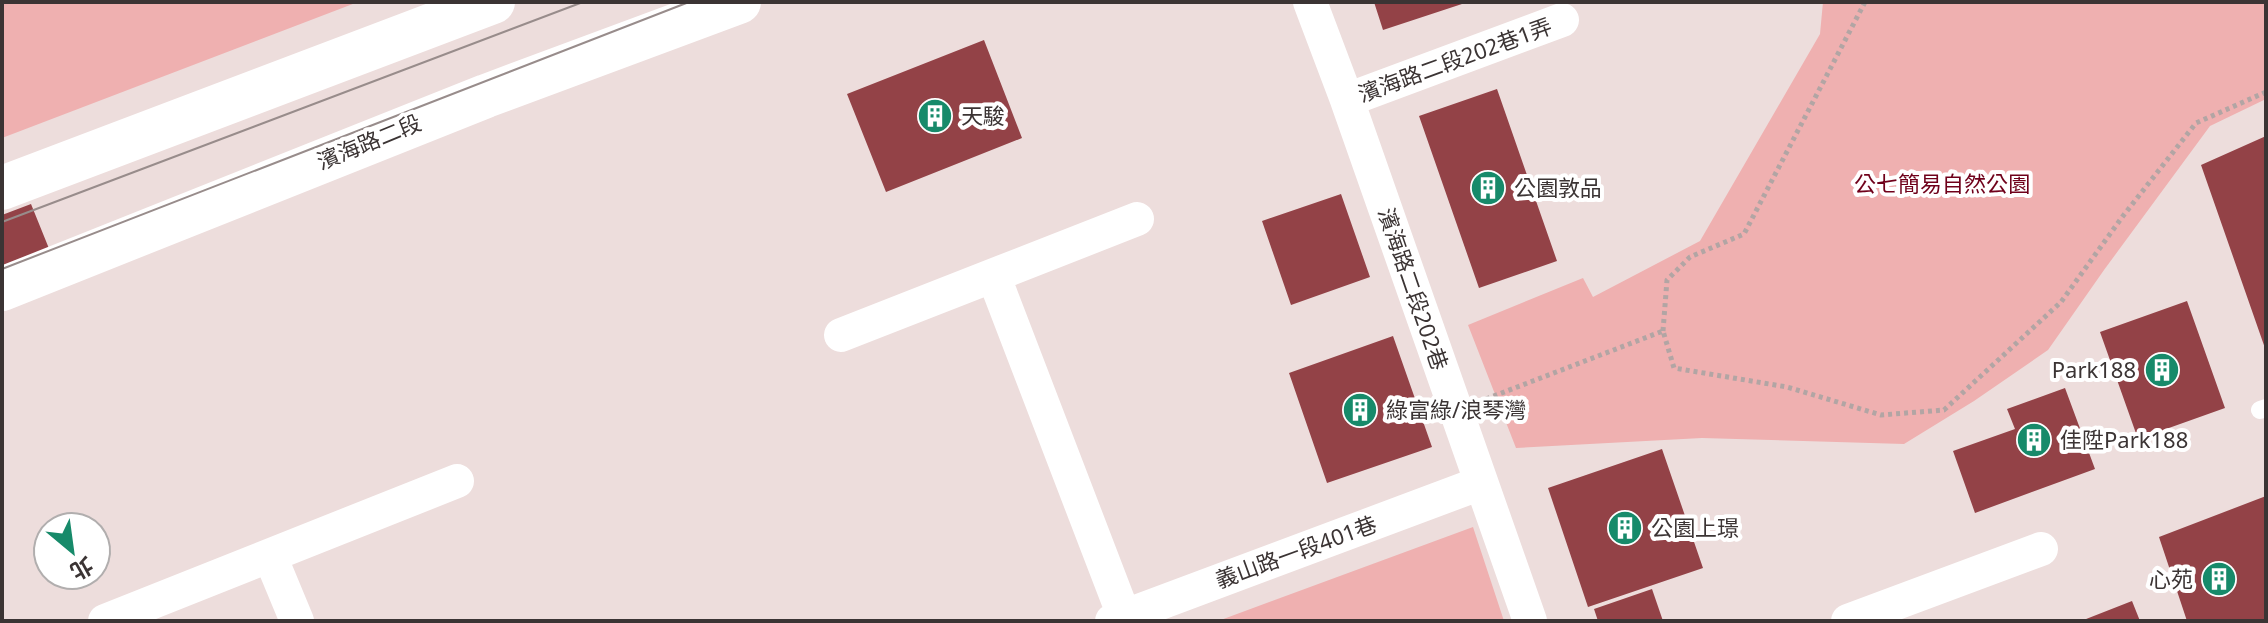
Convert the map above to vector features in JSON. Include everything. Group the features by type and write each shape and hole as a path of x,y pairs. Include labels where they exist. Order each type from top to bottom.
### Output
{"street":[{"name":"濱海路二段","path":"2,289 486,96 739,2"},
{"name":"濱海路二段202巷","path":"1310,2 1530,621"},
{"path":"2,188 473,5"},
{"name":"濱海路二段202巷1弄","path":"1347,100 1562,20"},
{"path":"841,335 1137,219"},
{"path":"994,277 1118,619"},
{"path":"105,621 457,481"},
{"name":"義山路一段401巷","path":"1118,619 1481,483"},
{"path":"1865,618 2041,549"},
{"path":"270,556 297,621"}],"path":[{"path":"1865,2 1744,234 1690,257 1667,280 1663,331 1674,368 1787,387 1881,415 1944,410 2061,302 2196,123 2266,92"},
{"path":"1474,404 1663,331"}],"green space":[{"path":"2,2 358,2 2,138"},
{"name":"公七簡易自然公園","path":"1823,2 2266,2 2266,99 2210,126 2048,350 1904,444 1702,438 1516,448 1468,325 1583,278 1593,297 1700,241 1820,34"},
{"path":"1473,527 1504,621 1218,621"}],"building":[{"path":"1374,2 1465,2 1465,3 1383,30"},
{"name":"天駿","path":"984,40 1022,138 886,192 847,94"},
{"name":"公園敦品","path":"1497,89 1557,261 1479,288 1419,116"},
{"path":"2266,136 2266,351 2201,165"},
{"path":"1341,194 1370,277 1291,305 1262,221"},
{"path":"31,204 52,256 2,275 2,215"},
{"name":"Park188","path":"2187,301 2225,408 2138,439 2100,332"},
{"name":"綠富綠/浪琴灣","path":"1393,336 1432,447 1327,483 1289,373"},
{"name":"佳陞Park188","path":"2065,388 2095,469 1975,513 1953,451 2015,429 2007,409"},
{"name":"公園上璟","path":"1662,449 1703,568 1588,607 1548,488"},
{"name":"心苑","path":"2266,496 2266,621 2187,621 2159,537"},
{"name":"公園上璟","path":"1652,589 1663,621 1598,621 1594,609"},
{"path":"2132,601 2140,621 2081,621"}],"tram line":[{"path":"2,222 583,2"},
{"path":"2,269 689,2"}],"place":[{"name":"天駿","path":"935,116"},
{"name":"公園敦品","path":"1488,188"},
{"name":"Park188","path":"2162,370"},
{"name":"綠富綠/浪琴灣","path":"1360,410"},
{"name":"佳陞Park188","path":"2034,440"},
{"name":"公園上璟","path":"1625,528"},
{"name":"心苑","path":"2219,579"}]}
